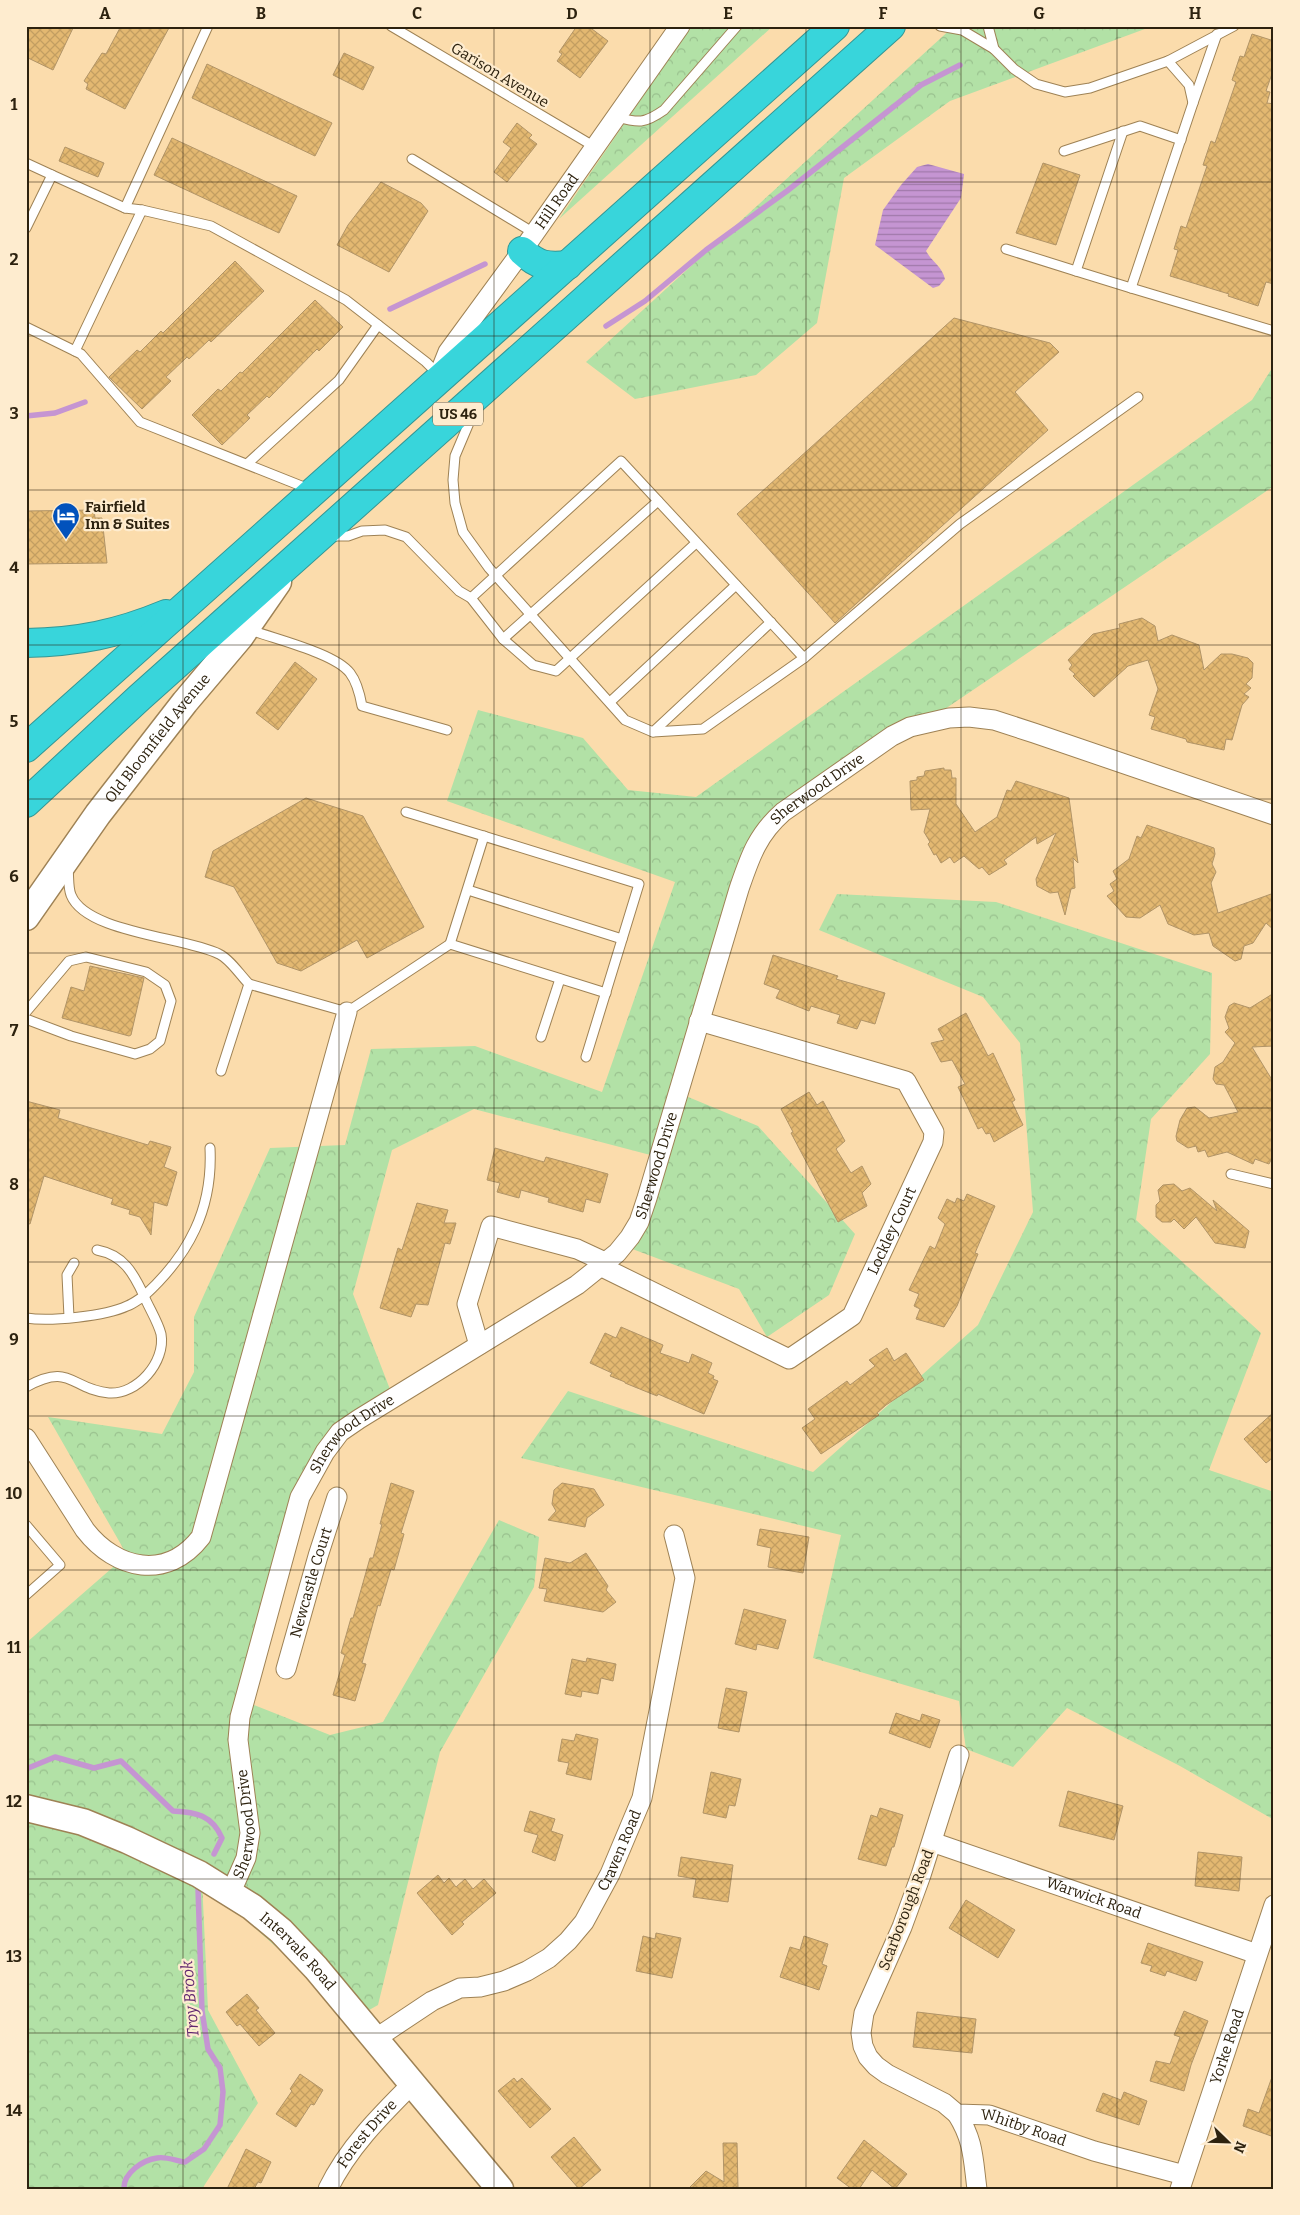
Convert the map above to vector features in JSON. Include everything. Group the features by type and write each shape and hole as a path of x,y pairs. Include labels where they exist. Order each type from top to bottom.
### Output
{"highway":[{"name":"US 46","path":"26,748 835,26"},
{"name":"US 46","path":"26,803 139,698 891,26"},
{"path":"528,242 532,260 551,267 568,265"},
{"path":"26,644 90,638 132,628 186,606"}],"street":[{"name":"Hill Road","path":"441,377 442,367 448,352 680,26"},
{"name":"Old Bloomfield Avenue","path":"26,916 98,814 179,709 246,628 292,561"},
{"name":"Sherwood Drive","path":"231,1892 246,1858 250,1833 238,1740 240,1717 300,1496 316,1467 340,1432 577,1285 617,1252 630,1237 638,1222 739,889 752,851 759,837 770,824 783,812 892,736 910,727 949,718 969,717 994,720 1274,815"},
{"path":"26,1438 92,1540 112,1556 135,1564 160,1565 173,1561 193,1547 201,1537 347,1012"},
{"name":"Lockley Court","path":"603,1264 668,1301 789,1359 852,1316 933,1142 934,1132 906,1081 699,1021"},
{"path":"479,1345 467,1304 491,1226 577,1249 603,1264"},
{"name":"Newcastle Court","path":"286,1669 337,1497"},
{"name":"Craven Road","path":"375,2039 432,2001 460,1988 480,1987 528,1972 562,1947 584,1922 610,1874 642,1798 685,1578 674,1535"},
{"path":"286,1548 318,1556"},
{"name":"Scarborough Road","path":"957,2114 944,2103 894,2077 873,2063 863,2046 861,2033 864,2013 902,1926 932,1842 959,1755"},
{"name":"Intervale Road","path":"26,1808 83,1822 198,1874 231,1892 281,1931 316,1968 500,2189"},
{"name":"Warwick Road","path":"932,1842 1257,1954"},
{"name":"Yorke Road","path":"1182,2182 1274,1905"},
{"name":"Forest Drive","path":"328,2189 337,2170 359,2139 412,2084"},
{"path":"957,2114 968,2131 972,2143 977,2189"},
{"name":"Whitby Road","path":"957,2114 990,2115 1182,2182"}],"lane":[{"path":"125,208 208,26"},
{"name":"Garison Avenue","path":"391,26 595,146"},
{"path":"616,117 639,123 652,118 664,110 737,26"},
{"path":"940,26 962,30 994,49 1014,70 1036,84 1065,92 1090,88 1168,61 1234,26"},
{"path":"988,26 994,49"},
{"path":"1131,288 1217,34"},
{"path":"1168,61 1189,85 1193,103"},
{"path":"1064,150 1140,126 1181,140"},
{"path":"1076,271 1123,131"},
{"path":"412,159 528,242"},
{"path":"26,163 125,208 142,210 211,226 346,300 426,362 441,377"},
{"path":"26,228 52,175"},
{"path":"75,351 142,210"},
{"path":"1006,249 1274,330"},
{"path":"247,464 339,380 378,325"},
{"path":"26,327 81,354 140,422 314,491"},
{"path":"482,392 455,456 454,503 462,532 476,552 625,720 653,732 702,729 804,658 960,524 1138,397"},
{"path":"471,598 621,461 804,658"},
{"path":"504,639 658,501"},
{"path":"321,536 348,536 362,531 385,530 406,537 459,591 471,598 504,639 533,665 556,671 696,543"},
{"path":"610,702 736,585"},
{"path":"653,732 771,622"},
{"path":"246,628 312,651 341,664 351,674 360,695 362,706 447,730"},
{"path":"406,812 639,884 586,1057"},
{"path":"67,858 71,896 83,910 104,923 220,954 249,984 347,1012 450,944 484,836"},
{"path":"468,890 622,939"},
{"path":"450,944 606,993"},
{"path":"26,1012 69,961 86,957 146,972 165,985 171,1001 160,1041 150,1049 135,1054 71,1036 26,1019"},
{"path":"541,1037 560,979"},
{"path":"222,1071 249,984"},
{"path":"26,1318 70,1317 110,1312 128,1306 144,1296 160,1281 181,1256 197,1227 208,1193 211,1170 210,1148"},
{"path":"1231,1174 1274,1184"},
{"path":"26,1387 41,1379 56,1376 75,1380 92,1389 110,1393 131,1388 149,1374 160,1354 161,1334 137,1281 125,1264 111,1253 97,1250"},
{"path":"70,1317 67,1275 74,1263"},
{"path":"26,1595 60,1565 27,1527"}],"green space":[{"path":"691,26 773,26 559,219"},
{"path":"954,26 1153,26 950,101 844,178 817,323 756,375 635,399 586,362"},
{"path":"1274,365 1274,486 762,833 681,1094 758,1126 855,1234 829,1295 767,1337 739,1289 627,1247 658,1157 474,1109 392,1150 353,1294 393,1397 319,1459 244,1701 330,1735 383,1722 499,1520 539,1537 534,1587 440,1752 378,2005 355,2018 202,1880 208,2010 258,2103 202,2189 26,2189 26,1643 127,1555 48,1417 162,1434 194,1372 194,1317 270,1148 345,1145 371,1049 475,1046 602,1092 675,882 447,801 478,710 583,738 628,790 696,797 1252,400"},
{"path":"837,894 996,902 1212,973 1210,1054 1151,1119 1136,1220 1261,1333 1209,1470 1274,1492 1274,1820 1180,1766 1067,1708 1013,1767 966,1749 959,1701 813,1658 841,1535 521,1458 568,1391 813,1472 978,1325 1033,1212 1020,1043 983,997 819,930"}],"shaded area":[{"path":"928,164 964,174 961,198 926,251 942,271 945,279 939,286 933,288 875,245 883,210 917,167"}],"building":[{"path":"30,26 74,26 53,70 26,57 26,34"},
{"path":"121,26 170,26 125,109 86,89 88,84 84,81 102,53 106,54"},
{"path":"577,26 588,26 608,41 580,78 557,61 562,54 559,52"},
{"path":"1252,34 1274,41 1274,68 1266,91 1270,92 1267,103 1274,104 1274,284 1266,282 1258,306 1228,296 1229,294 1170,276 1178,250 1174,249 1181,226 1186,228 1207,166 1203,165 1211,141 1215,143 1236,82 1232,80 1240,56 1244,57"},
{"path":"344,53 374,67 363,90 333,75"},
{"path":"207,64 332,123 315,156 192,98"},
{"path":"517,123 532,135 529,138 537,144 507,182 494,172 511,148 503,142"},
{"path":"172,138 297,196 279,233 154,175"},
{"path":"65,147 104,163 98,177 59,161"},
{"path":"1043,163 1080,175 1056,245 1016,233"},
{"path":"381,182 421,203 428,211 389,272 337,245 348,225"},
{"path":"235,261 264,291 211,342 209,340 189,359 187,357 166,377 171,381 142,409 109,377 137,350 140,352 161,331 163,333"},
{"path":"315,300 343,327 319,351 317,349 269,398 267,396 247,415 250,418 222,445 192,415 218,389 221,391 240,372 242,373"},
{"path":"954,318 1050,343 1059,352 1015,392 1048,430 835,623 737,514"},
{"name":"Fairfield Inn & Suites","path":"94,510 95,518 102,518 107,563 26,564 26,511"},
{"path":"1142,618 1155,626 1158,641 1172,635 1199,645 1204,670 1221,654 1232,654 1248,658 1253,663 1252,678 1246,684 1251,688 1244,694 1249,697 1242,705 1232,740 1226,739 1224,750 1187,742 1186,739 1151,729 1155,717 1149,715 1158,689 1148,660 1128,666 1094,697 1073,676 1075,674 1069,669 1072,665 1068,660 1093,634 1120,628 1119,624"},
{"path":"295,662 317,679 278,730 256,713"},
{"path":"944,768 944,770 951,770 952,778 956,778 956,804 975,832 997,817 1007,790 1011,791 1016,781 1069,798 1078,863 1073,858 1075,888 1071,889 1065,915 1058,892 1050,893 1037,886 1036,879 1056,833 1037,844 1036,837 1004,860 1007,864 989,875 982,867 979,869 964,856 954,863 950,857 941,863 936,854 934,855 928,844 930,842 924,832 930,809 911,810 910,781 924,776 925,771"},
{"path":"306,798 363,816 424,927 367,958 357,940 301,971 277,963 234,887 205,877 213,851"},
{"path":"1147,825 1214,848 1215,854 1212,864 1216,872 1211,883 1218,913 1274,893 1274,930 1266,923 1253,943 1244,946 1241,959 1235,961 1213,946 1209,933 1194,935 1168,924 1160,905 1140,918 1126,917 1107,896 1114,891 1110,884 1117,879 1113,871 1129,859 1137,836 1141,838"},
{"path":"773,955 838,976 836,979 885,993 875,1024 861,1020 857,1029 837,1023 840,1015 811,1006 809,1011 776,998 780,990 764,984"},
{"path":"90,966 144,978 131,1035 62,1018 71,987 84,991"},
{"path":"1274,993 1274,1046 1252,1047 1274,1083 1274,1154 1269,1164 1255,1159 1253,1164 1227,1152 1208,1157 1205,1150 1198,1152 1196,1146 1188,1148 1177,1141 1176,1136 1180,1120 1187,1108 1195,1107 1209,1118 1238,1112 1224,1085 1216,1084 1213,1079 1215,1067 1223,1062 1235,1043 1225,1032 1229,1028 1225,1017 1229,1006 1234,1003 1250,1008"},
{"path":"966,1013 988,1056 993,1053 1015,1100 1012,1102 1023,1125 994,1142 990,1133 986,1134 982,1127 978,1129 958,1087 965,1084 952,1060 941,1062 931,1043 944,1040 938,1029"},
{"path":"809,1092 817,1105 823,1101 845,1141 836,1149 851,1173 862,1166 871,1184 862,1193 867,1206 838,1222 791,1133 793,1132 781,1109"},
{"path":"26,1101 60,1110 58,1118 148,1145 150,1141 171,1147 164,1167 177,1172 167,1206 154,1202 151,1235 140,1217 129,1214 130,1210 111,1204 113,1199 44,1176 30,1224 26,1223"},
{"path":"495,1148 544,1162 546,1157 608,1174 600,1203 586,1199 583,1212 548,1202 549,1198 521,1190 519,1198 497,1192 500,1183 487,1180"},
{"path":"1174,1184 1182,1191 1190,1188 1217,1211 1213,1200 1249,1231 1245,1248 1215,1243 1196,1217 1184,1229 1174,1219 1171,1222 1162,1222 1156,1217 1156,1205 1160,1201 1158,1190 1163,1185"},
{"path":"967,1194 995,1206 975,1253 978,1254 957,1306 944,1327 916,1319 920,1309 914,1306 919,1294 909,1290 930,1246 935,1249 945,1224 938,1218 947,1199 955,1203 957,1198 964,1201"},
{"path":"417,1203 448,1210 444,1223 456,1223 450,1244 445,1243 428,1305 416,1304 411,1317 380,1308 398,1248 402,1250"},
{"path":"621,1327 663,1345 660,1353 689,1363 692,1354 712,1363 708,1373 714,1376 713,1379 718,1381 704,1414 658,1394 657,1396 625,1383 610,1376 612,1373 590,1363 605,1333 616,1338"},
{"path":"887,1348 894,1361 906,1353 924,1380 886,1405 877,1413 879,1415 821,1454 802,1428 815,1419 808,1409 847,1381 850,1385 875,1366 869,1360"},
{"path":"1274,1412 1274,1457 1266,1463 1244,1439"},
{"path":"391,1483 414,1491 401,1533 404,1534 394,1570 391,1569 380,1606 378,1605 362,1663 366,1664 355,1701 333,1695 345,1655 341,1653 370,1558 373,1558"},
{"path":"562,1483 594,1489 604,1505 587,1518 585,1527 548,1520 556,1511 552,1504 554,1490"},
{"path":"760,1529 809,1537 803,1573 768,1567 771,1548 757,1545"},
{"path":"586,1553 608,1586 606,1590 616,1602 603,1612 544,1601 547,1589 539,1588 545,1558 570,1563"},
{"path":"744,1609 786,1620 778,1649 757,1644 756,1650 735,1644"},
{"path":"587,1658 616,1664 613,1681 601,1678 598,1694 582,1691 581,1697 565,1694 572,1659 586,1662"},
{"path":"726,1688 747,1692 739,1732 718,1728"},
{"path":"896,1713 920,1721 922,1714 940,1720 930,1748 889,1733"},
{"path":"576,1734 598,1739 591,1780 566,1774 569,1763 558,1761 562,1739 574,1741"},
{"path":"711,1772 741,1779 735,1806 729,1805 726,1818 703,1813"},
{"path":"1068,1791 1123,1806 1114,1840 1059,1826"},
{"path":"880,1808 903,1815 894,1847 892,1847 886,1866 858,1859 871,1815 877,1817"},
{"path":"530,1811 555,1819 551,1831 563,1835 555,1861 532,1852 538,1835 524,1831"},
{"path":"1198,1852 1242,1857 1239,1891 1195,1886"},
{"path":"681,1857 733,1865 728,1902 693,1897 696,1879 678,1876"},
{"path":"438,1875 444,1883 449,1878 456,1887 465,1879 473,1889 484,1879 496,1893 462,1922 464,1924 452,1935 417,1893"},
{"path":"966,1900 1015,1930 998,1958 949,1928"},
{"path":"656,1933 681,1938 672,1978 636,1971 643,1936 655,1939"},
{"path":"804,1936 828,1944 822,1964 827,1966 819,1990 780,1977 790,1947 800,1950"},
{"path":"1148,1943 1203,1962 1196,1981 1167,1971 1165,1976 1150,1971 1152,1966 1141,1963"},
{"path":"247,1994 259,2008 256,2010 275,2033 259,2046 240,2024 237,2026 226,2012"},
{"path":"1184,2011 1208,2021 1191,2065 1184,2091 1150,2081 1156,2061 1170,2064 1180,2037 1174,2035"},
{"path":"917,2012 976,2019 972,2053 913,2047"},
{"path":"300,2074 323,2090 314,2105 311,2104 296,2127 276,2114 292,2091 290,2089"},
{"path":"1272,2077 1274,2077 1274,2137 1243,2126 1248,2109 1259,2113"},
{"path":"514,2078 517,2082 522,2078 551,2109 530,2128 498,2091"},
{"path":"1124,2092 1147,2101 1139,2125 1096,2111 1103,2093 1121,2100"},
{"path":"574,2137 601,2170 579,2189 551,2157"},
{"path":"864,2140 907,2174 895,2189 872,2170 859,2189 852,2189 837,2178"},
{"path":"723,2143 737,2143 738,2189 688,2189 706,2171 724,2182"},
{"path":"246,2149 271,2162 261,2183 258,2182 254,2189 227,2189"}],"waterway":[{"path":"606,326 645,301 706,250 787,191 921,85 960,65"},
{"path":"390,309 485,264"},
{"path":"26,416 55,413 85,402"},
{"name":"Troy Brook","path":"26,1769 55,1757 94,1768 121,1761 173,1811 196,1814 213,1824 222,1838 214,1854"},
{"name":"Troy Brook","path":"124,2189 130,2173 140,2164 160,2158 185,2162 204,2149 220,2125 223,2092 220,2068 208,2049 202,2011 198,1888"}],"place":[{"name":"Fairfield Inn & Suites","path":"66,540"}]}
